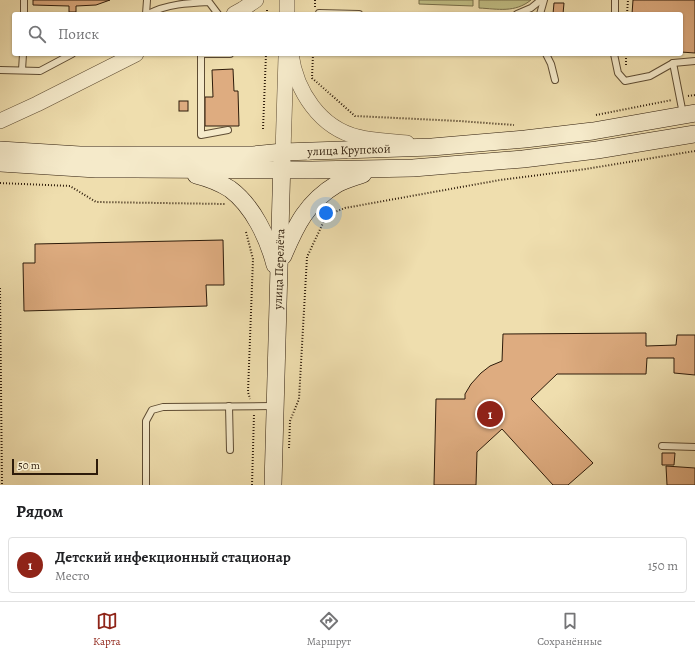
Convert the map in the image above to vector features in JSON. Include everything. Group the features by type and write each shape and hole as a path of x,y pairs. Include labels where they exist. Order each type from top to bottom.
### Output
{"main road":[{"name":"улица Крупской","path":"0,150 96,155 253,155 283,152 432,147 525,140 585,132 689,114"},
{"name":"улица Крупской","path":"0,163 96,169 377,169 523,159 597,150 695,134"},
{"name":"улица Перелёта","path":"273,485 278,277 283,152"},
{"path":"278,277 283,256 292,235 304,214 316,199 338,184 377,169"},
{"path":"179,170 215,181 230,189 242,200 254,216 264,236 273,256 278,277"}],"street":[{"path":"238,12 256,0"},
{"path":"287,0 287,12"},
{"path":"0,121 132,56"},
{"name":"улица Перелёта","path":"283,152 286,56"},
{"path":"291,56 299,84 311,105 323,119 342,132 359,138 388,140 432,147"}],"lane":[{"path":"24,0 24,12"},
{"path":"147,0 147,12"},
{"path":"521,12 542,0"},
{"path":"540,12 542,0"},
{"path":"615,0 615,12"},
{"path":"152,12 175,4 209,2 216,12"},
{"path":"22,70 23,56"},
{"path":"0,70 40,71 68,56"},
{"path":"200,56 202,135 228,130"},
{"path":"547,56 551,64 555,80"},
{"path":"614,56 618,73 625,81 650,76 673,64 695,61"},
{"path":"673,64 680,98 689,114"},
{"path":"229,406 230,450"},
{"path":"146,485 146,421 152,410 163,407 275,406"},
{"path":"662,446 695,447"}],"path":[{"path":"628,0 628,12"},
{"path":"263,129 266,56"},
{"path":"313,56 312,78 355,116 518,125"},
{"path":"595,115 695,95"},
{"path":"289,453 290,421 299,399 307,257 324,221 330,214 345,208 500,180 608,166 695,151"},
{"path":"0,183 70,186 96,202 221,203 228,205"},
{"path":"244,226 253,259 248,392 254,406 252,485"},
{"path":"0,288 2,485"}],"shaded area":[{"path":"419,0 473,0 473,6 419,4"},
{"path":"479,0 531,0 513,9 500,9 479,8"}],"building":[{"path":"33,0 110,0 96,5 76,6 76,12 69,12 69,6 33,5"},
{"path":"633,0 695,0 695,53 683,52 683,12 632,12"},
{"path":"554,3 564,3 563,12 553,12"},
{"path":"233,69 234,91 238,91 239,126 205,126 205,97 213,97 212,70"},
{"path":"179,101 188,101 188,111 179,111"},
{"path":"223,240 224,285 206,285 207,306 24,311 23,263 35,263 35,244"},
{"path":"646,333 646,346 676,345 677,335 695,335 695,375 674,373 674,358 647,358 646,374 557,374 531,399 593,463 568,485 553,485 502,429 477,452 476,485 434,485 436,399 465,399 465,394 471,384 481,373 490,366 502,361 503,334"},
{"path":"662,453 675,453 674,465 662,465"},
{"path":"666,466 695,468 695,485 667,485"}],"place":[{"name":"Детский инфекционный стационар","path":"490,414"}]}
